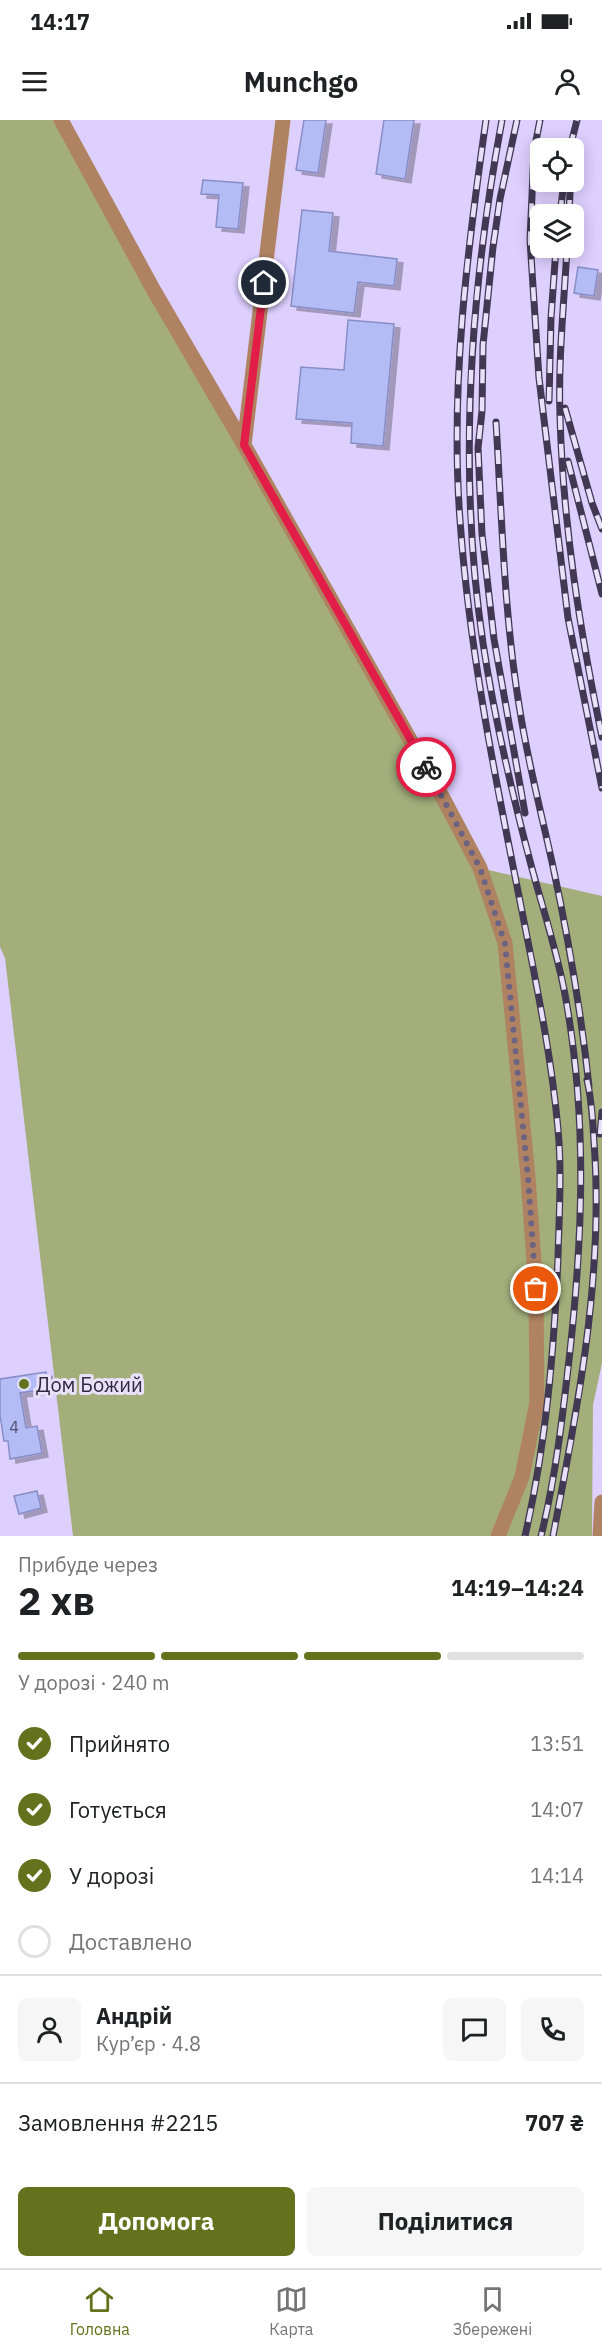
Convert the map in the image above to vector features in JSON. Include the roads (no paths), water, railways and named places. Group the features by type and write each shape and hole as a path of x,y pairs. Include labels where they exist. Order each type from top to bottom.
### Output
{"street":[{"path":"61,120 153,289 362,652 480,868 505,944 536,1289 537,1402 522,1477 498,1536"},
{"path":"244,445 284,120"},
{"path":"600,1536 602,1502"}],"railway":[{"path":"486,120 462,320 457,420 460,520 476,662 547,1041 560,1161 558,1258 551,1363 544,1433 525,1536"},
{"path":"502,120 482,250 471,381 470,512 475,578 487,670 504,752 566,1000 573,1044 580,1132 580,1219 574,1307 558,1444 541,1536"},
{"path":"517,120 500,199 493,247 483,345 482,411 478,448 482,534 494,639 525,813"},
{"path":"540,120 534,151 530,240 539,378 568,618 602,788"},
{"path":"572,138 577,120"},
{"path":"561,204 563,192"},
{"path":"569,204 570,193"},
{"path":"549,401 555,258"},
{"path":"566,258 560,374 562,457 574,578 602,737"},
{"path":"565,408 592,503 602,529"},
{"path":"496,422 504,567 510,639 520,711 569,946 589,1086"},
{"path":"568,461 602,594"},
{"path":"553,1536 586,1348 595,1253 595,1157 592,1108 587,1080"},
{"path":"600,1134 602,1112"}],"place":[{"name":"Дом Божий","path":"24,1384"}]}
